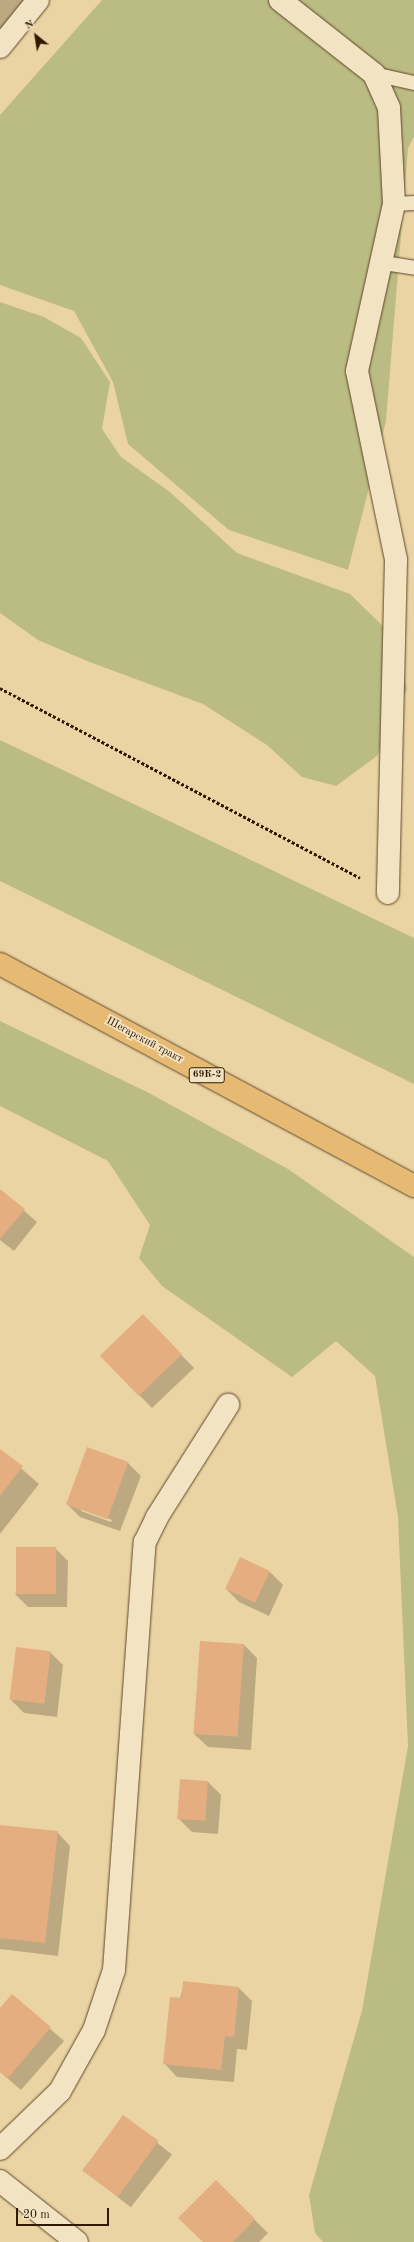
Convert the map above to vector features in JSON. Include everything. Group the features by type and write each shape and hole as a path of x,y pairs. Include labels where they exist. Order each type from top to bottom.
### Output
{"main road":[{"name":"Шегарский тракт","path":"0,964 414,1186"}],"street":[{"path":"0,47 38,0"},
{"path":"280,0 374,74 389,108 404,204 384,263 357,371 396,560 388,893"},
{"path":"0,2149 60,2091 94,2030 114,1970 145,1542 157,1517 228,1405"},
{"path":"0,2181 77,2242"}],"lane":[{"path":"374,74 414,83"},
{"path":"384,263 414,268"}],"path":[{"path":"0,688 388,893"}],"green space":[{"path":"102,0 414,0 414,137 408,148 386,421 348,570 229,530 128,444 113,382 74,311 0,285 0,115"},
{"path":"0,302 44,317 81,338 110,382 102,429 121,457 170,492 237,553 350,594 398,641 407,689 377,756 336,786 302,777 267,745 203,704 87,661 38,640 0,613"},
{"path":"0,740 414,938 414,1084 0,881"},
{"path":"0,1021 149,1093 288,1169 414,1257 414,2242 323,2242 315,2233 309,2195 362,2011 408,1746 398,1517 375,1376 336,1341 292,1377 162,1286 139,1258 150,1225 108,1161 0,1106"}],"building":[{"path":"0,1189 25,1209 0,1239"},
{"path":"143,1314 182,1354 139,1396 100,1356"},
{"path":"87,1447 128,1462 107,1519 66,1504"},
{"path":"0,1449 23,1466 0,1496"},
{"path":"16,1547 56,1547 56,1594 16,1594"},
{"path":"240,1557 270,1571 255,1603 225,1589"},
{"path":"200,1641 244,1644 237,1737 194,1734"},
{"path":"16,1647 51,1651 44,1704 10,1700"},
{"path":"180,1779 208,1781 205,1821 177,1819"},
{"path":"0,1825 58,1831 45,1943 0,1938"},
{"path":"183,1981 239,1987 234,2037 225,2036 221,2070 163,2064 170,1997 182,1998"},
{"path":"12,1994 51,2027 8,2078 0,2072 0,2008"},
{"path":"123,2115 159,2141 118,2197 82,2171"},
{"path":"216,2180 255,2219 233,2242 203,2242 178,2218"}]}
